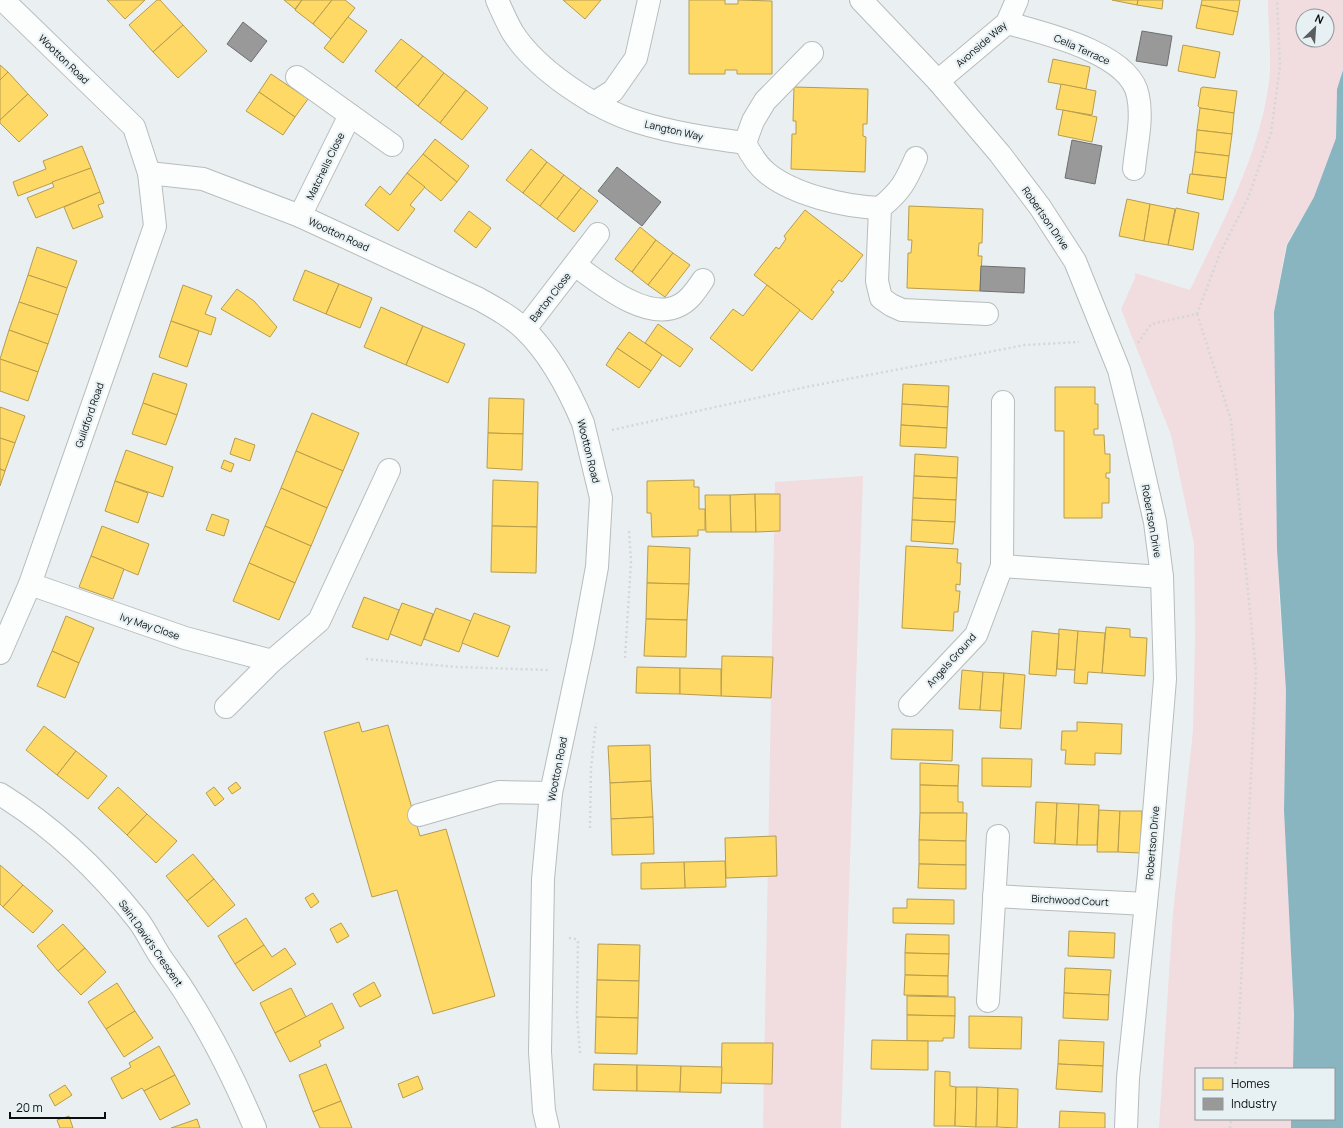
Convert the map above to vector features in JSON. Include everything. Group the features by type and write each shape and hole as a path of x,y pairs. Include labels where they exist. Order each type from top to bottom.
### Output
{"street":[{"name":"Wootton Road","path":"3,0 134,127 149,173 203,179 300,216 480,299 501,311 525,329 560,376 583,423 600,498 597,567 551,793 543,879 540,1052 544,1111 548,1128"},
{"name":"Langton Way","path":"497,0 514,34 527,50 556,78 594,103 636,122 692,136 745,143"},
{"path":"594,103 613,91 636,58 649,0"},
{"name":"Robertson Drive","path":"861,0 938,81 1000,154 1058,234 1075,261 1096,309 1102,329 1119,370 1155,522 1162,577 1165,679 1146,904 1128,1078 1126,1128"},
{"name":"Avonside Way","path":"938,81 1007,23 1017,0"},
{"name":"Celia Terrace","path":"1007,23 1062,38 1116,64 1132,80 1138,95 1140,112 1134,169"},
{"path":"812,53 765,101 753,121 745,143 753,158 767,173 789,186 844,204 880,208 897,194 906,181 916,158"},
{"path":"297,77 392,145"},
{"name":"Matchells Close","path":"300,216 350,115"},
{"name":"Guildford Road","path":"0,652 30,584 155,226 149,173"},
{"path":"880,208 877,281 881,298 891,306 902,310 987,314"},
{"name":"Barton Close","path":"525,329 598,234"},
{"name":"Barton Close","path":"575,265 629,302 649,308 666,309 680,306 690,298 703,280"},
{"name":"Angels Ground","path":"910,705 976,635 1002,566 1003,402"},
{"path":"226,707 272,662 319,621 389,470"},
{"path":"1002,566 1162,577"},
{"name":"Ivy May Close","path":"30,584 185,638 272,662"},
{"path":"419,815 499,792 551,793"},
{"name":"Saint David's Crescent","path":"0,794 17,804 67,845 109,885 139,922 189,997 215,1043 237,1086 255,1128"},
{"path":"988,1001 998,836"},
{"name":"Birchwood Court","path":"994,896 1146,904"}],"path":[{"path":"1235,1068 1239,1024 1256,672 1231,420 1197,314 1220,253 1248,198 1270,133 1280,66 1277,0"},
{"path":"1119,370 1151,324 1197,314"},
{"path":"583,423 592,421 609,431 806,387 1025,345 1082,342 1088,333 1102,329"},
{"path":"366,659 456,667 577,670"},
{"path":"590,828 591,768 597,721"},
{"path":"541,936 573,938 578,942 577,1014 580,1053"}],"shaded area":[{"path":"1268,0 1343,0 1343,69 1337,89 1336,138 1314,197 1286,245 1274,312 1279,595 1286,691 1284,812 1294,1015 1293,1068 1195,1068 1195,1120 1291,1120 1291,1128 1159,1128 1173,913 1193,731 1195,637 1194,544 1171,435 1121,309 1135,278 1135,273 1190,290 1238,189 1248,163 1264,110 1270,73"},
{"path":"863,476 841,1128 763,1128 775,482"}],"water":[{"path":"1343,70 1343,1128 1291,1128 1291,1120 1335,1120 1335,1068 1293,1068 1294,1014 1284,811 1286,691 1277,549 1274,312 1287,245 1314,197 1336,138 1337,89"}],"building: Homes":[{"path":"107,0 145,0 125,19"},
{"path":"157,0 160,0 183,25 153,52 129,25"},
{"path":"284,0 302,0 295,9"},
{"path":"302,0 332,0 313,24 295,10"},
{"path":"332,0 345,0 355,8 331,39 313,24"},
{"path":"563,0 601,0 585,19"},
{"path":"689,0 725,0 725,4 738,4 738,0 772,1 772,74 737,74 737,70 725,70 725,74 689,74"},
{"path":"1112,0 1138,0 1137,5"},
{"path":"1138,0 1163,0 1162,9 1137,5"},
{"path":"1202,0 1240,0 1238,12 1201,5"},
{"path":"1201,5 1238,12 1233,35 1196,28"},
{"path":"348,17 367,31 343,63 324,48"},
{"path":"183,25 207,51 178,78 153,52"},
{"path":"401,39 423,56 396,88 375,71"},
{"path":"1183,45 1220,52 1215,78 1178,71"},
{"path":"423,56 444,73 418,106 396,88"},
{"path":"1053,59 1090,67 1086,89 1048,82"},
{"path":"0,65 8,72 0,80"},
{"path":"8,72 28,94 0,120 0,80"},
{"path":"444,73 466,90 440,123 418,106"},
{"path":"271,74 308,99 295,117 259,92"},
{"path":"1061,84 1096,91 1092,115 1056,109"},
{"path":"794,87 868,89 867,124 863,124 863,136 866,137 865,172 791,169 792,134 796,134 796,121 793,121"},
{"path":"1201,88 1237,91 1234,113 1200,108 1198,106"},
{"path":"466,90 488,108 462,140 440,123"},
{"path":"259,92 295,117 283,135 246,111"},
{"path":"28,94 48,115 19,142 0,123 0,120"},
{"path":"1200,108 1234,113 1232,134 1197,130"},
{"path":"1063,110 1097,117 1092,142 1058,135"},
{"path":"1197,130 1232,134 1229,156 1195,152"},
{"path":"435,139 469,166 457,182 423,154"},
{"path":"82,146 91,168 18,196 13,182 46,169 43,161"},
{"path":"531,149 547,162 523,193 506,180"},
{"path":"1195,152 1229,156 1226,178 1192,174"},
{"path":"423,154 457,182 441,201 407,173"},
{"path":"547,162 564,175 540,206 523,193"},
{"path":"91,168 100,192 36,218 27,198 54,187 52,182"},
{"path":"407,173 425,187 410,205 415,209 398,231 365,205 380,186 390,195"},
{"path":"1190,174 1226,178 1223,200 1187,193"},
{"path":"564,175 581,188 557,219 540,206"},
{"path":"581,188 598,201 574,232 557,219"},
{"path":"100,192 104,203 98,205 103,217 73,229 64,207"},
{"path":"1127,199 1150,204 1144,241 1119,236"},
{"path":"1150,204 1175,209 1168,245 1144,241"},
{"path":"909,206 983,209 982,243 979,243 978,256 982,256 980,291 907,288 908,253 911,253 912,240 908,240"},
{"path":"1176,208 1199,213 1193,250 1168,245"},
{"path":"805,210 863,255 842,282 839,280 831,290 834,292 812,320 754,275 776,247 779,249 786,239 784,236"},
{"path":"469,211 491,228 476,248 454,231"},
{"path":"640,227 656,240 632,272 615,259"},
{"path":"656,240 673,253 648,285 632,272"},
{"path":"37,247 77,261 67,288 28,275"},
{"path":"673,253 690,265 665,297 648,285"},
{"path":"305,270 339,284 326,314 293,300"},
{"path":"28,275 67,288 58,315 19,302"},
{"path":"339,284 372,298 360,328 326,314"},
{"path":"183,285 212,296 205,314 216,318 211,335 171,321"},
{"path":"767,285 800,310 752,371 710,338 733,309 743,316"},
{"path":"237,289 254,301 277,327 270,337 221,309"},
{"path":"19,302 58,315 48,344 9,330"},
{"path":"381,307 423,326 406,365 364,347"},
{"path":"171,321 199,331 187,367 159,357"},
{"path":"658,324 693,349 680,367 645,343"},
{"path":"423,326 465,344 448,383 406,365"},
{"path":"9,330 48,344 38,372 0,359"},
{"path":"629,332 662,355 651,371 617,348"},
{"path":"617,348 651,371 639,388 606,365"},
{"path":"0,359 38,372 28,401 0,391"},
{"path":"153,373 187,384 177,415 143,403"},
{"path":"903,384 949,386 948,407 902,404"},
{"path":"1055,387 1095,387 1095,404 1098,404 1098,429 1094,429 1094,435 1104,435 1105,454 1110,454 1110,473 1106,473 1106,478 1109,478 1109,503 1102,503 1102,518 1064,518 1064,431 1055,431"},
{"path":"489,398 524,399 523,434 488,433"},
{"path":"143,403 177,415 166,445 132,434"},
{"path":"902,404 948,407 947,428 901,425"},
{"path":"0,407 25,416 15,443 0,438"},
{"path":"312,413 359,433 343,471 296,451"},
{"path":"901,425 947,428 946,448 900,446"},
{"path":"488,433 523,434 522,470 487,468"},
{"path":"0,438 15,443 5,471 0,469"},
{"path":"235,438 255,445 250,461 230,454"},
{"path":"126,450 173,467 163,497 115,481"},
{"path":"296,451 343,471 327,508 281,488"},
{"path":"915,454 958,457 957,478 914,476"},
{"path":"224,460 234,464 231,472 221,468"},
{"path":"0,469 5,471 0,486"},
{"path":"914,476 957,478 956,500 913,498"},
{"path":"493,480 538,482 537,527 492,526"},
{"path":"694,480 694,487 699,487 699,509 705,509 705,530 698,530 698,536 652,537 651,513 647,513 647,481"},
{"path":"115,481 148,493 138,523 105,511"},
{"path":"281,488 327,508 311,546 265,526"},
{"path":"755,494 756,532 731,532 730,495"},
{"path":"755,494 780,494 780,531 756,532"},
{"path":"705,495 730,495 731,532 706,532"},
{"path":"913,498 956,500 955,522 912,520"},
{"path":"212,514 229,520 224,536 206,530"},
{"path":"912,520 955,522 953,544 911,541"},
{"path":"102,526 149,544 138,575 91,556"},
{"path":"265,526 311,546 295,583 249,563"},
{"path":"492,526 537,527 536,573 491,572"},
{"path":"648,546 690,548 689,584 647,583"},
{"path":"906,546 958,549 957,563 961,563 960,585 956,584 956,591 960,591 958,612 954,612 953,631 902,628"},
{"path":"91,556 124,569 113,599 79,587"},
{"path":"249,563 295,583 279,620 233,601"},
{"path":"647,583 689,584 687,620 646,619"},
{"path":"364,597 399,610 388,640 352,627"},
{"path":"402,603 433,614 421,646 390,634"},
{"path":"436,608 471,621 459,652 424,639"},
{"path":"474,613 510,626 498,657 462,643"},
{"path":"66,616 94,628 79,663 52,651"},
{"path":"646,619 687,620 686,657 644,656"},
{"path":"1106,627 1130,629 1130,637 1147,638 1145,676 1102,673"},
{"path":"1059,629 1078,631 1075,670 1057,669"},
{"path":"1032,631 1059,634 1056,676 1029,674"},
{"path":"1078,631 1105,633 1102,673 1088,672 1087,684 1074,683"},
{"path":"52,651 79,663 65,698 37,686"},
{"path":"722,656 773,657 771,698 721,696"},
{"path":"637,667 680,668 680,694 636,693"},
{"path":"680,668 721,669 721,696 680,694"},
{"path":"962,670 983,672 980,710 959,709"},
{"path":"983,672 1004,673 1001,711 980,710"},
{"path":"1004,673 1025,675 1021,729 1000,728"},
{"path":"359,722 362,732 388,725 420,836 446,829 495,996 433,1014 397,890 372,897 324,732"},
{"path":"1077,722 1122,724 1121,754 1095,753 1095,765 1065,764 1066,750 1061,750 1062,731 1077,731"},
{"path":"44,726 76,751 57,775 26,750"},
{"path":"892,729 953,730 952,761 891,759"},
{"path":"650,745 651,781 610,783 608,746"},
{"path":"76,751 107,776 88,799 57,775"},
{"path":"982,758 1032,759 1031,787 982,786"},
{"path":"920,763 959,765 958,786 920,785"},
{"path":"651,781 653,817 611,819 610,783"},
{"path":"236,782 241,788 232,794 228,788"},
{"path":"920,785 958,786 958,802 963,802 963,813 920,813"},
{"path":"118,787 147,814 127,835 98,808"},
{"path":"214,787 224,799 215,806 206,793"},
{"path":"1036,802 1057,803 1055,844 1034,843"},
{"path":"1057,803 1079,804 1077,845 1055,844"},
{"path":"1079,804 1099,805 1097,845 1077,845"},
{"path":"1099,810 1120,811 1118,852 1097,852"},
{"path":"1120,811 1142,811 1140,853 1118,852"},
{"path":"920,813 967,813 966,841 919,840"},
{"path":"147,814 177,841 156,863 127,835"},
{"path":"653,817 654,854 612,855 611,819"},
{"path":"776,836 777,876 726,878 725,838"},
{"path":"919,840 966,841 966,865 919,864"},
{"path":"193,854 214,879 187,901 166,876"},
{"path":"725,861 726,887 685,888 684,862"},
{"path":"684,862 685,888 641,889 641,863"},
{"path":"919,864 966,865 966,889 918,888"},
{"path":"0,865 23,885 3,907 0,904"},
{"path":"214,879 235,905 208,927 187,901"},
{"path":"23,885 53,911 33,933 3,907"},
{"path":"313,893 319,902 311,908 305,898"},
{"path":"907,899 954,900 954,924 893,923 893,908 907,908"},
{"path":"246,918 264,945 235,964 218,936"},
{"path":"341,923 349,936 337,943 330,929"},
{"path":"63,924 85,948 58,971 37,946"},
{"path":"1069,931 1115,933 1114,958 1068,956"},
{"path":"906,934 949,935 949,954 905,953"},
{"path":"598,944 640,945 639,981 597,980"},
{"path":"264,945 272,957 285,948 296,964 253,991 235,964"},
{"path":"85,948 106,972 81,995 58,971"},
{"path":"905,953 949,954 948,976 905,975"},
{"path":"1065,968 1111,970 1109,995 1064,993"},
{"path":"905,975 948,976 948,996 904,995"},
{"path":"597,980 639,981 638,1018 596,1017"},
{"path":"374,982 381,996 360,1007 353,994"},
{"path":"117,983 135,1011 106,1029 88,1002"},
{"path":"291,988 306,1017 275,1033 260,1003"},
{"path":"1064,993 1109,995 1108,1020 1063,1018"},
{"path":"907,996 955,997 955,1016 907,1015"},
{"path":"332,1003 344,1028 319,1041 321,1046 290,1062 275,1033"},
{"path":"135,1011 153,1038 124,1057 106,1029"},
{"path":"907,1015 955,1016 954,1038 943,1038 943,1041 907,1041"},
{"path":"969,1016 1022,1017 1021,1049 969,1048"},
{"path":"596,1017 638,1018 637,1054 595,1053"},
{"path":"872,1040 928,1041 928,1070 871,1069"},
{"path":"1059,1040 1104,1042 1103,1066 1058,1064"},
{"path":"722,1043 773,1043 772,1084 721,1083"},
{"path":"159,1046 175,1075 144,1091 142,1088 122,1099 111,1078 131,1067 129,1063"},
{"path":"326,1064 341,1101 313,1112 299,1075"},
{"path":"594,1064 637,1065 637,1091 593,1090"},
{"path":"1058,1064 1103,1066 1102,1092 1056,1089"},
{"path":"637,1065 681,1066 680,1092 637,1091"},
{"path":"681,1066 722,1067 721,1093 680,1092"},
{"path":"935,1071 950,1072 950,1086 956,1087 955,1126 934,1126"},
{"path":"175,1075 190,1104 160,1120 144,1091"},
{"path":"418,1076 423,1089 403,1098 398,1084"},
{"path":"65,1085 72,1095 55,1106 49,1095"},
{"path":"956,1087 977,1087 976,1127 955,1126"},
{"path":"977,1087 998,1088 997,1127 976,1127"},
{"path":"998,1088 1018,1089 1017,1128 997,1127"},
{"path":"341,1101 352,1128 320,1128 313,1112"},
{"path":"1060,1111 1105,1113 1105,1128 1059,1128"},
{"path":"69,1116 73,1128 60,1128 57,1120"},
{"path":"197,1119 200,1128 171,1128"}],"building: Industry":[{"path":"243,22 267,41 251,62 227,44"},
{"path":"1142,31 1172,36 1167,66 1136,61"},
{"path":"1072,140 1102,146 1095,184 1065,178"},
{"path":"617,167 661,202 642,226 598,191"},
{"path":"981,266 1025,268 1024,293 980,291"}]}
